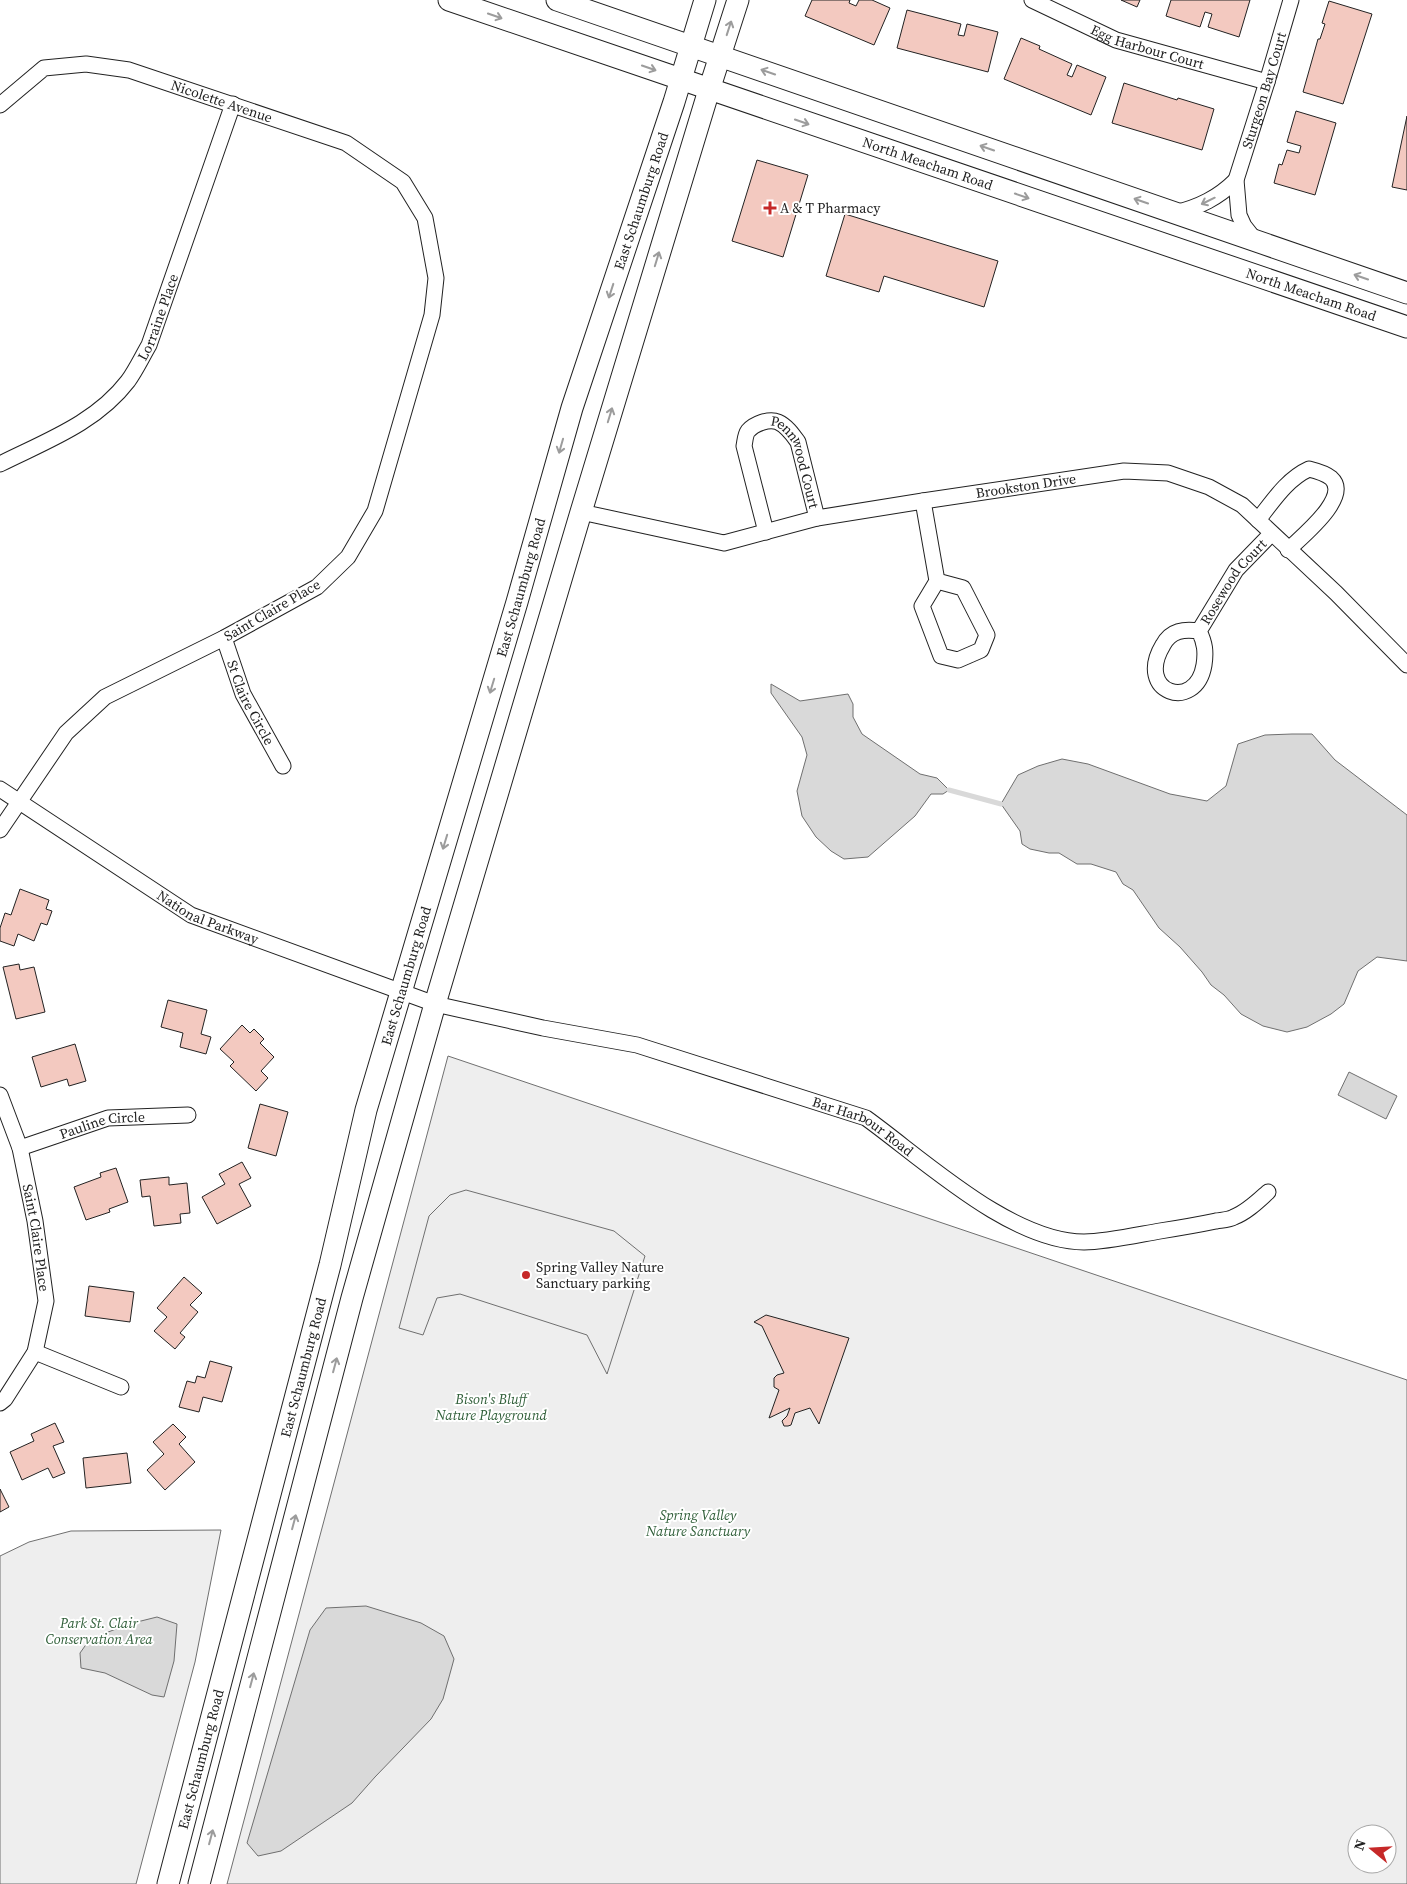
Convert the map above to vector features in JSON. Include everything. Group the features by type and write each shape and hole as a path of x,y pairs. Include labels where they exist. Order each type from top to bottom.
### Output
{"main road":[{"name":"North Meacham Road","path":"449,0 1407,327"},
{"path":"557,0 1407,293"},
{"name":"East Schaumburg Road","path":"168,1884 330,1265 366,1110 517,602 572,408 681,79 705,0"},
{"name":"East Schaumburg Road","path":"199,1884 350,1308 435,1004 581,512 738,0"}],"street":[{"name":"Egg Harbour Court","path":"1032,0 1049,4 1116,40 1267,82"},
{"name":"Sturgeon Bay Court","path":"1236,180 1291,0"},
{"name":"Nicolette Avenue","path":"0,105 44,68 86,64 129,70 346,144 403,182 425,218"},
{"name":"Lorraine Place","path":"0,464 73,428 105,406 128,381 149,345 233,104"},
{"path":"1175,212 1192,209 1222,194 1236,180"},
{"path":"1236,180 1239,215 1244,226 1255,240"},
{"name":"Saint Claire Place","path":"0,830 66,733 106,697 224,638 317,587 348,557 374,511 432,315 436,278 425,218"},
{"name":"Pennwood Court","path":"766,532 744,446 747,432 755,425 762,423 778,422 791,432 798,442 817,518"},
{"path":"1258,520 1285,486 1299,473 1309,469 1323,473 1332,479 1336,488 1334,500 1321,518 1288,550"},
{"name":"Brookston Drive","path":"581,512 724,543 817,518 923,501 1124,471 1168,474 1217,491 1242,505 1336,593 1407,665"},
{"path":"923,501 937,581 922,606 941,656 958,660 981,650 987,635 963,588 937,581"},
{"name":"Rosewood Court","path":"1199,631 1236,570 1271,534"},
{"name":"St Claire Circle","path":"224,638 243,694 282,766"},
{"name":"National Parkway","path":"0,789 191,915 435,1004"},
{"name":"Bar Harbour Road","path":"435,1004 543,1028 637,1045 866,1118 897,1140 942,1177 986,1206 1025,1227 1052,1238 1084,1242 1234,1218 1268,1192"},
{"name":"Saint Claire Place","path":"0,1095 20,1148 35,1221 46,1301 35,1352 5,1400 0,1403"},
{"name":"Pauline Circle","path":"20,1148 108,1118 188,1115"},
{"path":"35,1352 121,1387"}],"green space":[{"name":"Spring Valley Nature Sanctuary","path":"448,1056 1407,1380 1407,1884 227,1884"},
{"name":"Park St. Clair Conservation Area","path":"221,1530 195,1662 136,1884 0,1884 0,1556 29,1542 71,1531"}],"shaded area":[{"path":"771,684 800,701 848,694 853,704 853,717 862,734 920,774 937,778 949,790 943,794 931,794 915,816 868,857 844,859 831,851 816,837 802,816 797,791 807,755 802,737 771,693"},
{"path":"1312,734 1335,760 1407,815 1407,961 1377,957 1358,971 1344,1004 1331,1014 1307,1027 1287,1032 1263,1026 1241,1014 1224,995 1211,985 1180,947 1159,928 1133,890 1123,884 1116,872 1091,864 1077,864 1059,853 1030,849 1022,844 1020,831 1001,804 1018,775 1038,766 1062,759 1088,764 1170,794 1207,801 1226,786 1238,744 1265,735"},
{"path":"1349,1072 1397,1096 1386,1119 1338,1095"},
{"name":"Spring Valley Nature Sanctuary parking","path":"466,1190 614,1231 645,1256 607,1374 587,1335 460,1294 437,1298 423,1335 399,1328 429,1216 450,1195"},
{"path":"366,1606 421,1623 444,1636 454,1659 443,1699 431,1719 352,1803 281,1851 258,1856 247,1843 310,1630 326,1608"},
{"path":"157,1617 177,1624 174,1661 164,1697 152,1695 105,1673 81,1668 80,1653 90,1639 129,1624"}],"building":[{"path":"812,0 850,0 849,3 856,6 859,0 872,0 890,8 874,45 805,16"},
{"path":"1121,0 1140,0 1137,7"},
{"path":"1171,0 1250,0 1239,37 1208,27 1212,14 1205,12 1200,27 1166,16"},
{"path":"1329,1 1372,14 1343,104 1303,92 1318,39 1320,39 1325,24 1322,23"},
{"path":"907,10 961,24 958,35 964,36 967,24 998,32 988,72 897,48"},
{"path":"1021,38 1040,46 1039,49 1072,64 1067,75 1072,77 1077,65 1106,77 1091,115 1004,79"},
{"path":"1124,83 1177,100 1178,98 1214,109 1202,150 1112,123"},
{"path":"1296,111 1336,123 1315,195 1274,183 1279,164 1282,165 1287,150 1299,153 1301,146 1287,142"},
{"path":"1407,116 1407,190 1392,187"},
{"name":"A & T Pharmacy","path":"757,160 808,175 783,257 732,241"},
{"path":"845,214 998,261 984,307 884,276 879,292 826,276"},
{"path":"20,889 49,900 46,909 52,911 47,925 41,923 34,941 18,934 14,946 0,941 0,928 5,913 11,915"},
{"path":"19,964 20,970 34,967 45,1012 16,1019 3,967"},
{"path":"168,1000 207,1010 201,1034 211,1037 206,1054 180,1047 183,1033 161,1027"},
{"path":"242,1025 250,1033 254,1029 264,1039 260,1043 274,1057 261,1071 268,1078 256,1091 230,1066 234,1062 220,1049"},
{"path":"75,1044 86,1081 69,1086 67,1079 41,1087 32,1057"},
{"path":"260,1104 288,1112 276,1156 248,1148"},
{"path":"242,1162 251,1178 239,1184 251,1206 217,1224 202,1197 225,1184 219,1174"},
{"path":"116,1168 128,1202 109,1209 110,1212 86,1220 74,1187 101,1177 100,1173"},
{"path":"169,1177 169,1185 187,1183 190,1213 180,1214 181,1223 154,1226 150,1196 142,1197 140,1180"},
{"path":"184,1277 202,1293 190,1305 198,1312 180,1333 185,1337 175,1349 154,1331 167,1317 157,1308"},
{"path":"89,1286 134,1292 130,1322 85,1316"},
{"path":"766,1315 849,1338 819,1424 810,1408 795,1413 791,1425 788,1426 784,1426 782,1421 787,1416 790,1408 769,1418 779,1390 774,1387 774,1378 784,1373 762,1326 754,1322"},
{"path":"210,1361 232,1367 222,1402 203,1397 199,1412 179,1407 187,1381 195,1383 197,1376 205,1378"},
{"path":"55,1423 64,1442 53,1446 65,1473 53,1478 48,1468 22,1480 10,1452 34,1441 31,1434"},
{"path":"173,1424 186,1437 179,1444 195,1462 165,1490 147,1470 164,1454 153,1442"},
{"path":"127,1453 131,1483 86,1488 83,1458"},
{"path":"0,1489 9,1507 0,1512"}],"waterway":[{"path":"949,790 1001,804"}],"place":[{"name":"A & T Pharmacy","path":"770,208"},
{"name":"Spring Valley Nature Sanctuary parking","path":"526,1275"}],"park label":[{"name":"Bison's Bluff Nature Playground","path":"491,1408"}]}
